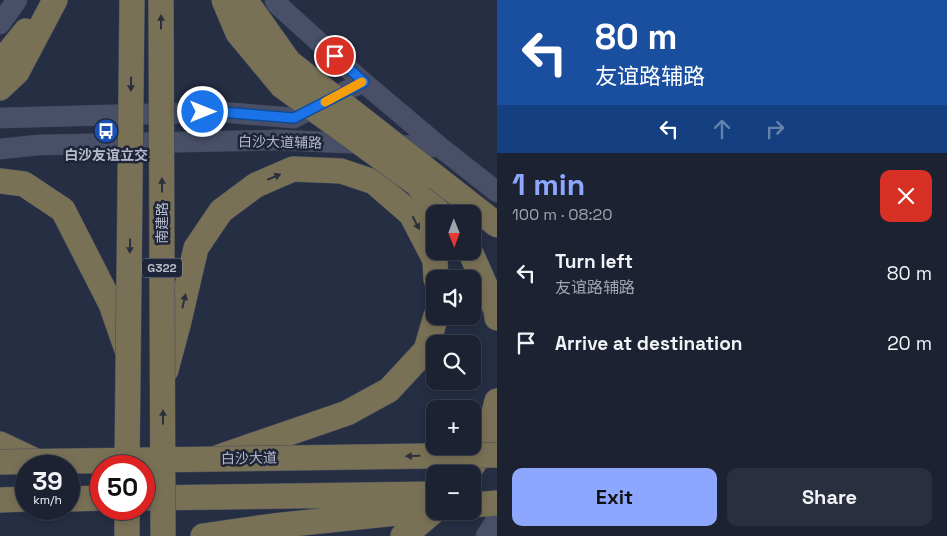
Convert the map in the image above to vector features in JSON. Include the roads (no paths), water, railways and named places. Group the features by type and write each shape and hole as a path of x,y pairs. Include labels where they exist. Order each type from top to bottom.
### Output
{"highway":[{"path":"0,63 51,0"},
{"path":"0,88 17,72 55,0"},
{"name":"G322","path":"128,455 132,0"},
{"name":"南建路","path":"161,0 163,536"},
{"path":"224,0 238,33 282,86 417,184 433,205"},
{"path":"245,0 289,62 497,224"},
{"path":"162,382 196,248 221,211 256,185 293,169 341,170 374,182 411,214 435,260 436,270"},
{"path":"0,181 24,184 63,210 111,304 129,355"},
{"path":"474,260 496,310 497,318"},
{"path":"214,459 348,413 389,390 426,350 433,325"},
{"path":"473,465 486,445 497,401"},
{"path":"0,444 23,455"},
{"name":"白沙大道","path":"80,461 497,455"},
{"name":"白沙大道","path":"0,462 15,462"},
{"path":"481,493 497,493"},
{"path":"155,498 426,494"},
{"path":"0,500 15,499"},
{"path":"481,504 497,503"},
{"path":"203,536 273,526 426,510"},
{"path":"402,536 426,517"},
{"path":"127,520 127,536"}],"main road":[{"path":"0,24 17,0"},
{"path":"275,0 277,4 364,82 440,147 497,192"},
{"path":"0,118 221,112 294,118 364,82"},
{"name":"白沙大道辅路","path":"0,150 38,145 278,140 440,147"},
{"path":"486,536 497,519"}],"place":[{"name":"白沙友谊立交","path":"106,131"}]}
